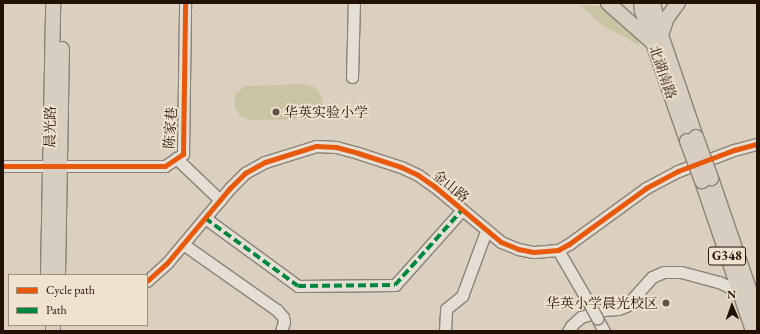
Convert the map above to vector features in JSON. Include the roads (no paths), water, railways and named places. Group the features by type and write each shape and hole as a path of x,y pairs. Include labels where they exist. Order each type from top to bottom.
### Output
{"main road":[{"name":"晨光路","path":"53,3 58,274"},
{"name":"晨光路","path":"48,274 55,166 62,3"},
{"path":"608,3 633,23 657,39 667,18 678,3"},
{"name":"北湖南路","path":"641,3 657,39 706,180"},
{"name":"北湖南路","path":"653,3 657,39"},
{"name":"G348","path":"706,180 752,331"},
{"name":"G348","path":"706,180 755,300 757,312"}],"street":[{"name":"陈家巷","path":"3,166 165,166 183,154 185,3"},
{"path":"352,77 354,3"},
{"name":"金山路","path":"148,280 167,263 220,200 246,173 265,162 316,146 336,148 401,167 418,175 434,186 501,242 518,249 534,252 558,250 582,236 646,188 678,171 734,150 757,144"},
{"path":"176,158 220,200"},
{"path":"205,218 298,286 395,285 462,210"},
{"path":"445,331 446,310 462,296 486,231"},
{"path":"183,244 277,310 283,317 284,322 280,331"},
{"path":"558,250 604,331"},
{"path":"568,331 572,325 585,316 604,310 618,310 626,306 652,277 664,272 680,272 719,282 755,300"}],"place":[{"name":"华英实验小学","path":"276,112"},
{"name":"华英小学晨光校区","path":"666,303"}]}
